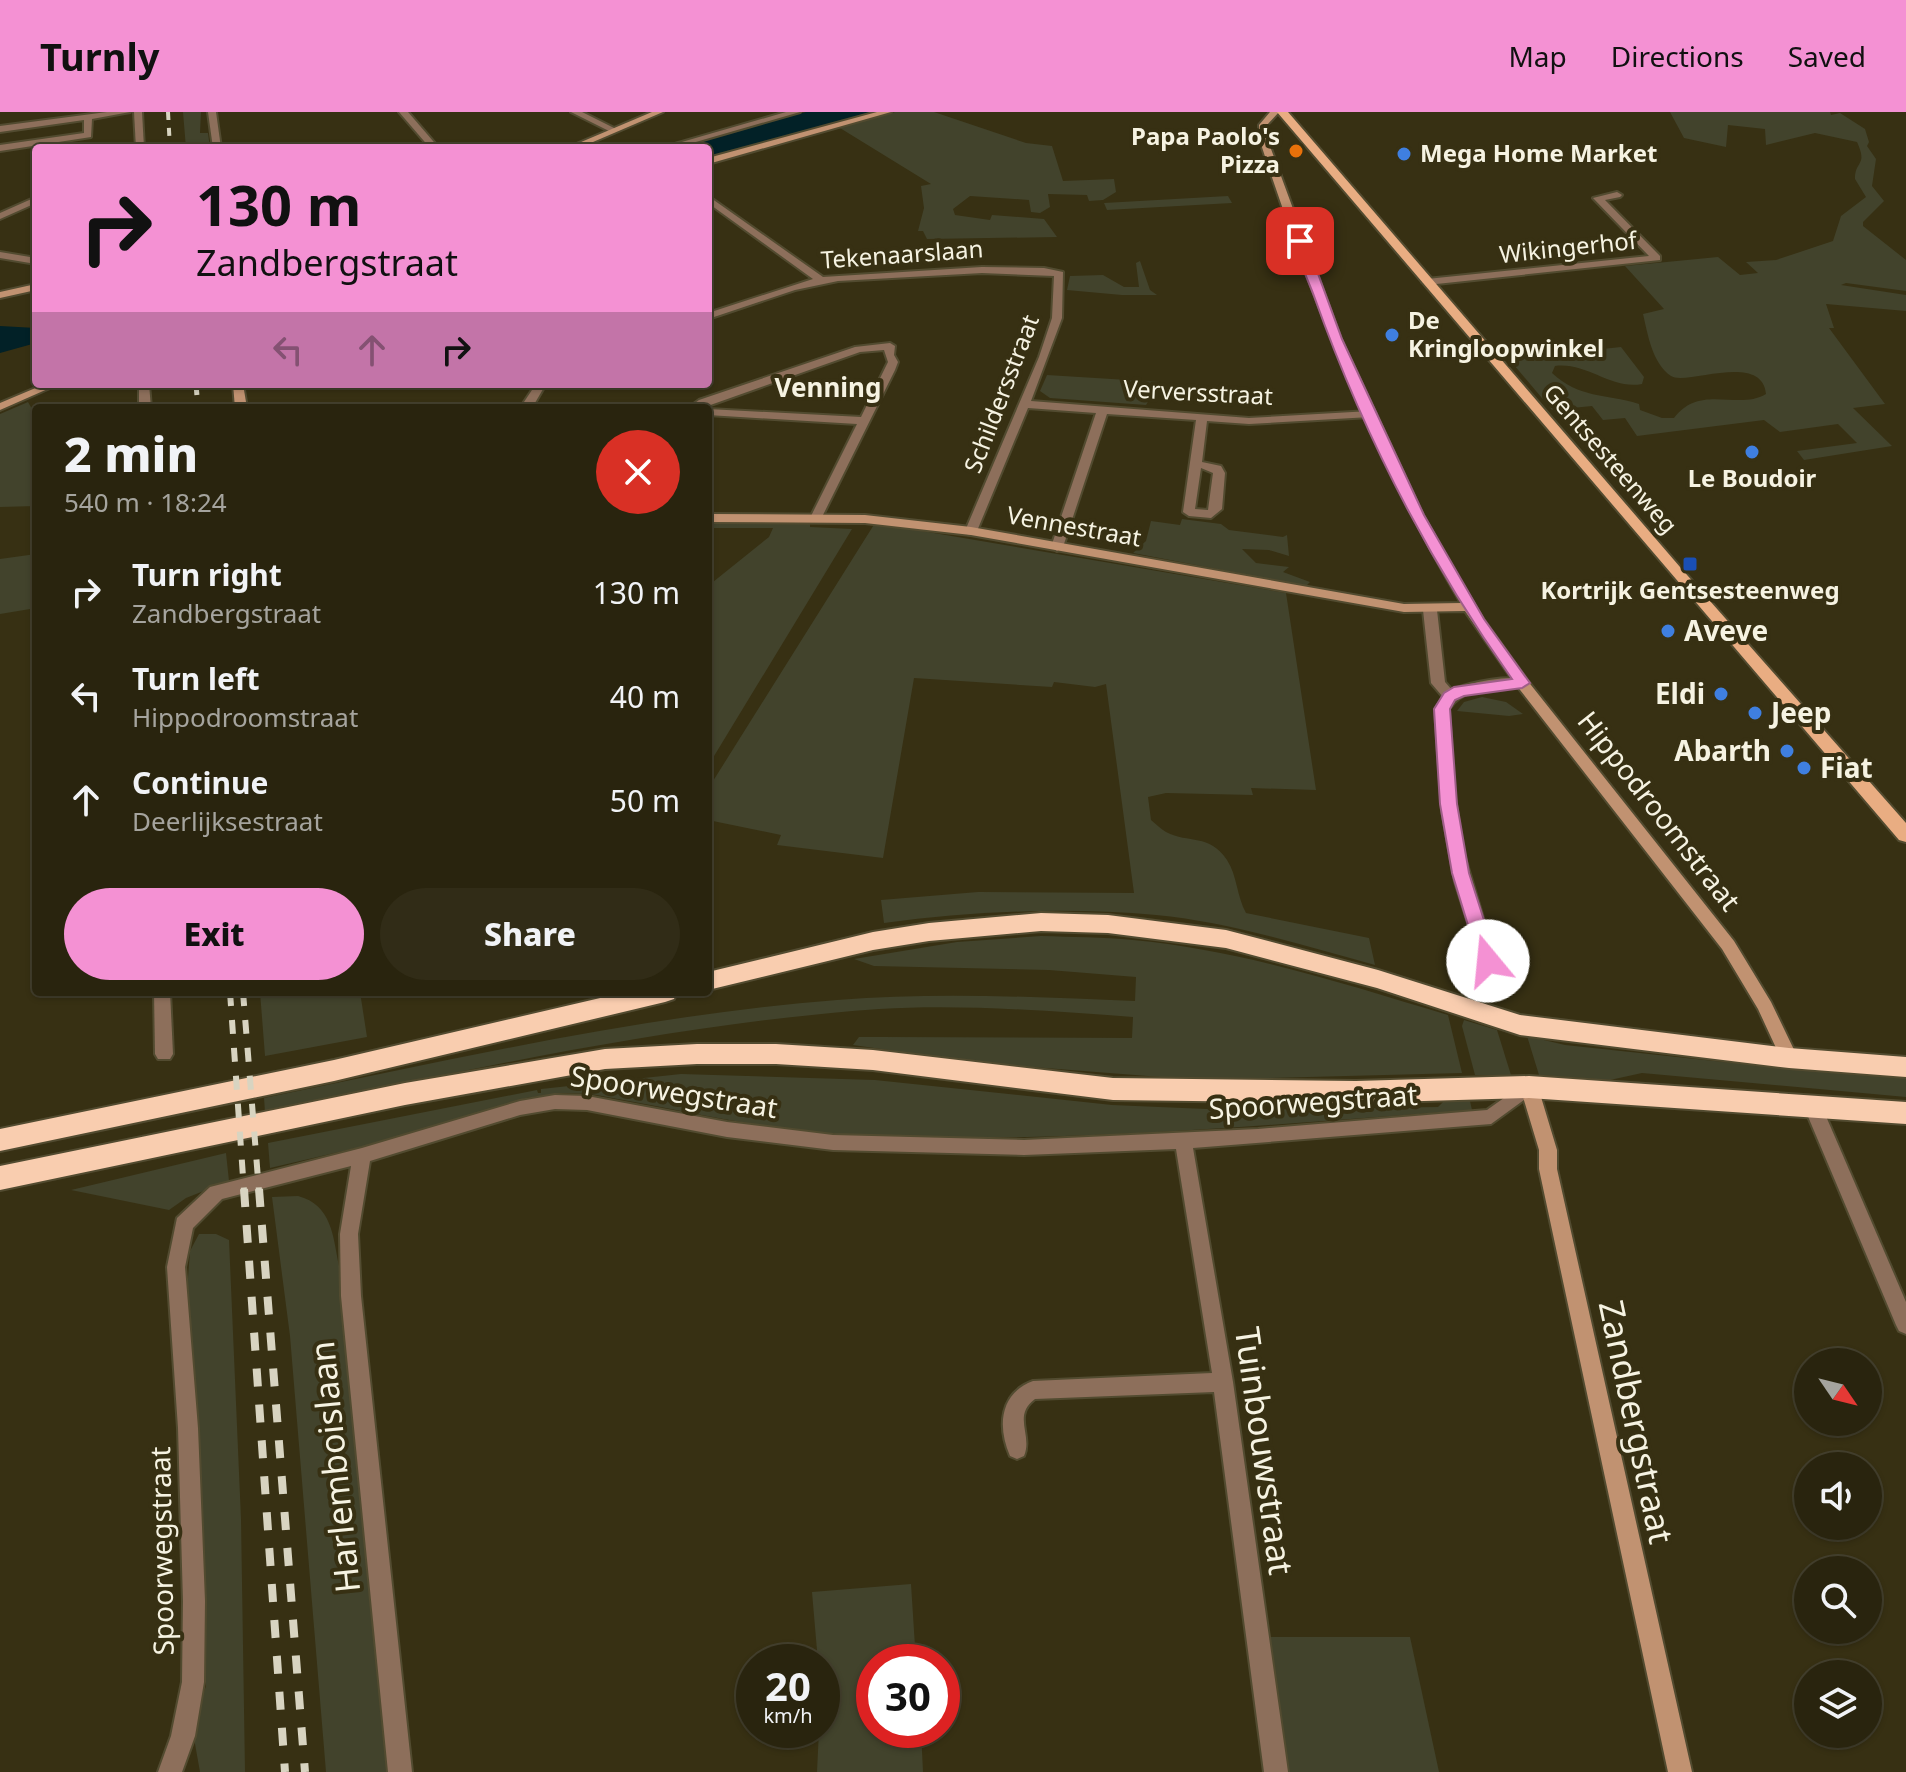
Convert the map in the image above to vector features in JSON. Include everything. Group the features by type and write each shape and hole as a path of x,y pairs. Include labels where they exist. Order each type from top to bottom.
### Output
{"highway":[{"path":"712,980 873,941 929,932 1041,922 1108,924 1226,939 1378,979 1498,1020 1566,1033 1789,1058 1906,1067"},
{"path":"0,1140 310,1076 522,1029 650,996"},
{"path":"0,1178 405,1094 620,1058 697,1054 873,1060 1113,1089 1356,1092 1529,1087 1906,1113"}],"main road":[{"name":"Gentsesteenweg","path":"1282,112 1674,570 1906,835"}],"street":[{"path":"0,129 126,112"},
{"path":"138,112 140,144"},
{"path":"212,112 216,144"},
{"path":"403,112 431,144"},
{"path":"575,112 614,130"},
{"path":"581,144 659,112"},
{"path":"680,144 796,112"},
{"path":"712,160 887,112"},
{"name":"Hippodroomstraat","path":"1275,112 1265,121 1263,138 1336,339 1417,515 1470,607 1522,683 1728,945 1765,1007 1789,1058"},
{"path":"0,148 88,135 88,117"},
{"name":"Wikingerhof","path":"1427,282 1657,258 1598,198 1617,195"},
{"path":"0,216 32,202"},
{"path":"712,202 821,280"},
{"path":"0,255 32,260"},
{"name":"Tekenaarslaan","path":"712,315 821,280 992,271 1056,272"},
{"name":"Schildersstraat","path":"971,531 1057,318 1061,279 1056,272"},
{"path":"0,295 32,288"},
{"path":"700,404 859,349 890,346 893,362 890,370 816,518"},
{"path":"0,407 45,388"},
{"name":"Verversstraat","path":"1023,404 1249,421 1370,414"},
{"path":"1057,547 1103,409"},
{"path":"712,412 864,421"},
{"path":"1196,464 1202,418"},
{"name":"Vennestraat","path":"712,518 892,521 971,531 1404,608 1430,610"},
{"path":"1450,696 1438,683 1430,610 1470,607"},
{"path":"1488,961 1461,873 1448,804 1442,709 1450,696 1473,688 1522,683"},
{"path":"162,996 164,1054"},
{"name":"Spoorwegstraat","path":"170,1772 183,1736 193,1682 194,1601 188,1428 176,1267 184,1224 216,1193 362,1156 520,1108 555,1102 587,1103 777,1137 868,1145 1104,1146 1491,1117 1529,1087"},
{"name":"Zandbergstraat","path":"1529,1087 1548,1150 1548,1169 1680,1772"},
{"path":"1813,1107 1906,1325"},
{"name":"Tuinbouwstraat","path":"1183,1139 1223,1382 1276,1772"},
{"name":"Harlemboislaan","path":"362,1156 349,1234 351,1296 400,1772"},
{"path":"1017,1449 1014,1408 1020,1397 1033,1390 1223,1382"}],"green space":[{"path":"183,112 201,112 200,133 208,133 209,144 186,144"},
{"path":"895,112 934,112 1026,143 1052,146 1063,181 1114,179 1116,192 1103,200 1089,201 1087,195 1048,194 1050,207 1040,213 1031,212 1029,200 970,196 953,209 955,215 990,220 992,215 1044,219 1057,237 927,239 923,231 918,231 924,208 921,186 931,184 840,128"},
{"path":"1670,112 1830,112 1831,115 1840,113 1865,129 1869,142 1867,146 1876,159 1872,186 1884,201 1863,222 1863,226 1906,260 1906,291 1846,283 1841,285 1906,295 1906,311 1826,304 1834,328 1829,328 1885,404 1853,408 1892,446 1804,460 1797,451 1857,443 1838,424 1780,432 1764,420 1637,436 1625,418 1603,420 1592,406 1552,410 1509,359 1621,347 1644,377 1642,384 1620,383 1567,366 1555,366 1552,373 1572,387 1639,404 1640,410 1662,418 1674,418 1695,402 1743,400 1766,394 1761,381 1752,374 1671,376 1659,364 1643,314 1664,309 1625,266 1718,257 1740,275 1758,273 1746,262 1776,260 1833,241 1841,216 1866,197 1855,179 1861,159 1860,150 1857,142 1815,133 1766,145 1765,129 1728,125 1726,147 1684,138"},
{"path":"1228,196 1232,203 1107,210 1104,203"},
{"path":"1140,261 1150,290 1157,295 1067,290 1070,276 1103,275 1124,287 1139,287 1136,263"},
{"path":"1047,375 1160,382 1146,405 1050,398 1040,391"},
{"path":"28,402 32,409 32,506 0,507 0,414"},
{"path":"1182,519 1221,524 1229,530 1287,535 1289,556 1269,550 1242,549 1256,563 1289,567 1283,572 1310,582 1306,586 1133,553 1146,541 1151,521 1180,525"},
{"path":"712,523 810,523 810,527 852,529 712,759 712,583 769,537 773,528 712,528"},
{"path":"875,523 1286,593 1316,790 1251,788 1253,795 1166,793 1148,797 1151,820 1174,836 1206,842 1220,852 1230,866 1246,913 1369,938 1375,965 1239,929 1156,915 1088,911 1020,912 884,923 881,900 978,892 1134,893 1106,684 1095,687 1054,682 1052,687 914,678 883,858 777,845 781,835 712,821 712,783"},
{"path":"32,555 32,609 0,614 0,559"},
{"path":"1482,697 1506,702 1523,714 1509,716 1457,711 1464,702"},
{"path":"1041,936 1133,940 1213,952 1292,970 1448,1015 1462,1073 1199,1080 979,1063 853,1045 859,1037 1132,1038 1133,1017 1006,1009 879,1009 647,1037 265,1112 264,1098 549,1040 693,1016 837,1000 912,996 1135,1001 1136,977 1049,970 874,966 854,959 957,942"},
{"path":"260,996 361,996 367,1037 265,1056"},
{"path":"1464,1020 1497,1030 1511,1075 1475,1075 1462,1026"},
{"path":"1527,1036 1565,1045 1724,1062 1906,1076 1906,1097 1642,1073 1610,1080 1539,1075"},
{"path":"681,1074 875,1080 1112,1105 1230,1110 1438,1107 1444,1101 1470,1101 1472,1110 1161,1132 927,1137 784,1129 591,1094 561,1093 526,1098 408,1136 270,1168 268,1143 537,1090 541,1093 541,1089"},
{"path":"226,1153 229,1181 186,1198 169,1210 71,1190"},
{"path":"298,1196 309,1200 324,1214 332,1233 339,1266 391,1772 326,1772 290,1336 272,1197"},
{"path":"199,1234 216,1234 229,1240 241,1519 245,1772 200,1772 192,1727 206,1686 187,1291 190,1251"},
{"path":"911,1584 915,1644 856,1644 856,1748 922,1748 923,1772 817,1772 818,1748 840,1748 840,1644 816,1644 812,1592"},
{"path":"1264,1637 1410,1637 1439,1772 1282,1772"}],"water":[{"path":"806,112 873,112 712,157 712,144 690,144"},
{"path":"0,326 32,328 32,344 0,353"}],"railway":[{"path":"168,112 170,144"},
{"path":"196,388 198,404"},
{"path":"230,996 244,1191"},
{"path":"243,996 259,1191"},
{"path":"244,1189 285,1772"},
{"path":"259,1189 305,1772"}],"place":[{"name":"Papa Paolo's Pizza","path":"1296,151"},
{"name":"Mega Home Market","path":"1404,154"},
{"name":"De Kringloopwinkel","path":"1392,335"},
{"name":"Le Boudoir","path":"1752,452"},
{"name":"Kortrijk Gentsesteenweg","path":"1690,564"},
{"name":"Aveve","path":"1668,631"},
{"name":"Eldi","path":"1721,694"},
{"name":"Jeep","path":"1755,713"},
{"name":"Abarth","path":"1787,751"},
{"name":"Fiat","path":"1804,768"}],"district":[{"name":"Venning","path":"828,388"}],"route":[{"path":"1300,241 1336,339 1417,515 1477,620 1522,683 1460,691 1446,700 1442,709 1448,804 1461,873 1488,961"}]}
